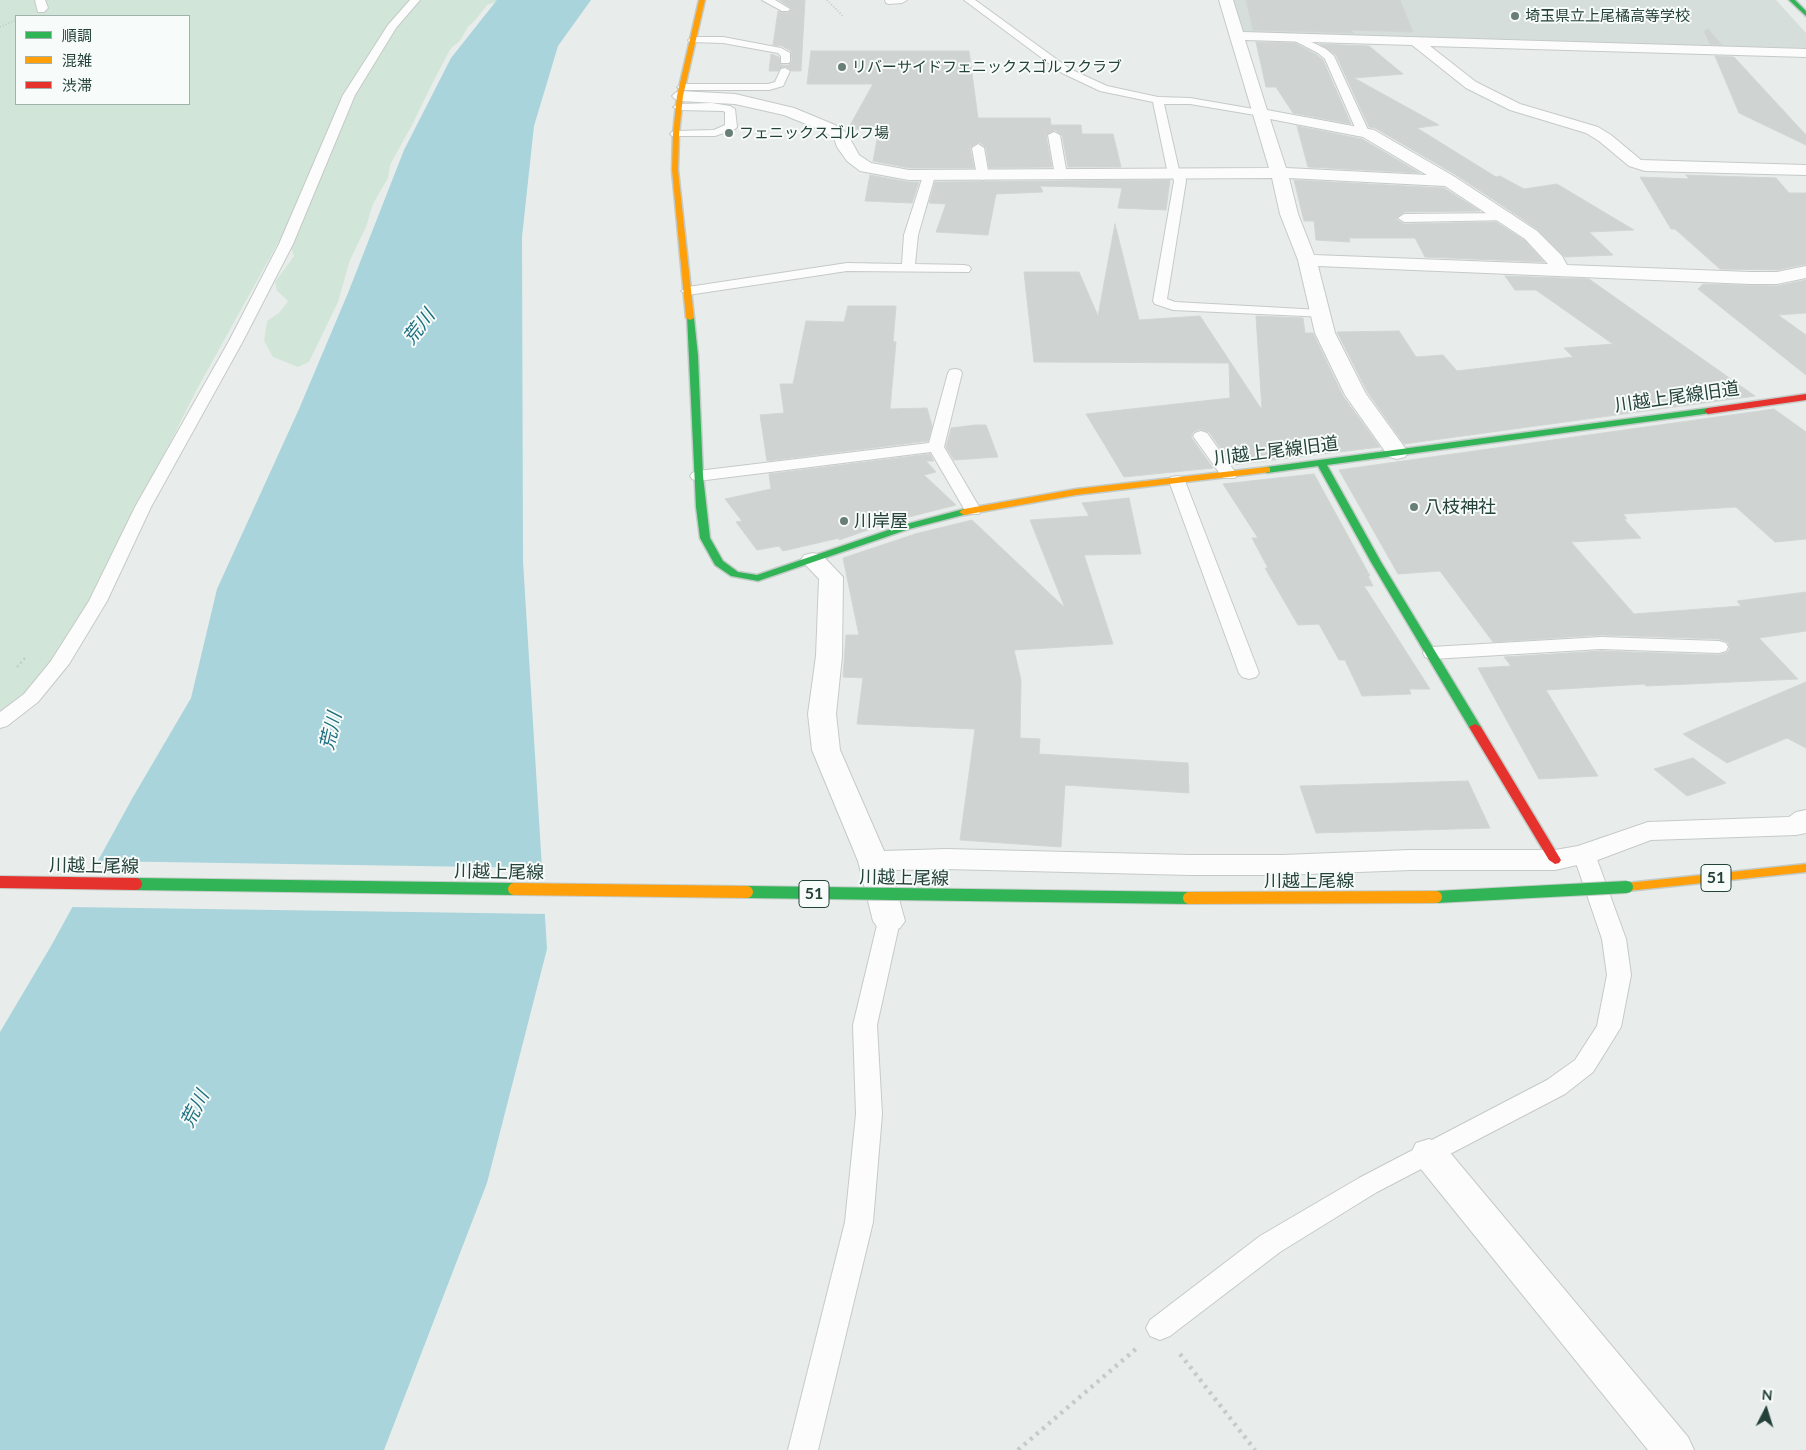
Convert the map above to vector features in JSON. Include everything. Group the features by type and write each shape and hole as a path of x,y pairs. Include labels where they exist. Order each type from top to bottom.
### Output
{"street":[{"path":"698,476 694,356 675,170 676,134 681,97 702,0"},
{"path":"1226,0 1280,173 1289,214 1307,260 1325,333 1356,395 1397,452"},
{"path":"1792,0 1806,14"},
{"path":"1238,36 1806,53"},
{"path":"1415,41 1471,86 1515,107 1592,130 1635,163 1645,166 1806,170"},
{"path":"681,97 735,99 789,111 829,128 841,136 845,147 854,158 866,167 886,172 928,176 1280,173 1449,181"},
{"path":"1261,113 1362,132 1449,181 1507,217 1531,235 1556,260 1560,270"},
{"path":"1307,260 1750,278 1777,278 1806,272"},
{"name":"川越上尾線旧道","path":"698,476 706,538 719,563 735,574 758,578 906,527 973,510 1076,492 1322,464 1397,452 1806,397"},
{"path":"1322,464 1376,562 1555,860"},
{"path":"813,560 831,577 829,656 822,714 826,750 873,861 889,921"},
{"path":"873,861 946,859 1190,865 1282,865 1410,860 1555,860 1584,854 1648,831 1796,826 1806,819"},
{"name":"川越上尾線","path":"0,882 1280,899 1408,898 1627,888 1806,868"},
{"path":"1429,1153 1673,1450"}],"lane":[{"path":"0,722 31,698 59,664 98,602 143,507 236,341 286,244 349,95 392,27 415,0"},
{"path":"767,0 784,9"},
{"path":"889,1 902,0"},
{"path":"969,0 1066,71 1104,89 1158,100 1190,101 1261,113"},
{"path":"1297,38 1322,51 1330,58 1362,132"},
{"path":"681,97 769,87 779,84 785,66 786,55 781,51 722,40 693,40"},
{"path":"676,134 714,133 731,127 730,112 726,108 681,97"},
{"path":"1158,100 1180,181 1160,301 1173,306 1321,314"},
{"path":"1054,135 1061,175"},
{"path":"978,148 983,176"},
{"path":"908,268 911,235 928,176"},
{"path":"1404,218 1507,217"},
{"path":"688,291 847,267 964,269"},
{"path":"954,374 936,447 973,510"},
{"path":"1201,436 1229,475"},
{"path":"698,476 936,447"},
{"path":"1177,481 1249,673"},
{"path":"1432,653 1601,643 1719,646"},
{"path":"1160,1328 1270,1244 1368,1185 1556,1086 1584,1066 1609,1027 1619,975 1614,939 1584,854"},
{"path":"803,1450 859,1222 869,1114 865,1025 889,921"}],"path":[{"path":"827,0 844,17"},
{"path":"0,26 15,20"},
{"path":"1018,1450 1160,1328 1254,1450"}],"shaded area":[{"name":"埼玉県立上尾橘高等学校","path":"1233,0 1776,0 1806,33 1806,51 1243,33"}],"green space":[{"path":"0,0 502,0 487,5 468,27 460,41 451,48 390,165 388,178 373,204 366,227 350,260 338,302 309,362 298,367 273,357 264,341 267,321 279,313 288,301 277,291 275,282 294,256 292,250 279,241 196,391 86,611 31,688 0,716"}],"water":[{"name":"荒川","path":"497,0 591,0 558,46 534,126 522,237 523,561 547,949 487,1183 384,1450 0,1450 0,1032 51,946 133,797 191,698 217,589 299,409 348,293 404,150 451,58"}],"pier":[{"path":"95,861 545,868 548,914 70,907"}],"building":[{"path":"779,0 805,0 801,71 792,71 785,66 778,71 769,71 771,54 779,57 781,65 789,65 792,61 791,51 782,46 773,45 778,11 788,13 792,9"},
{"path":"1246,0 1400,0 1413,32 1350,30 1354,33 1253,30"},
{"path":"1708,29 1722,45 1710,44 1704,31"},
{"path":"1256,42 1295,43 1323,60 1351,124 1293,113 1276,87 1266,87"},
{"path":"1320,44 1369,46 1403,74 1354,78 1439,125 1417,128 1496,177 1500,176 1524,189 1557,184 1634,230 1589,232 1613,255 1565,257 1538,230 1512,212 1456,175 1375,128 1369,127 1336,55"},
{"path":"811,51 969,51 978,118 1050,118 1051,125 1081,125 1082,134 1113,134 1121,167 1068,167 1062,135 1055,130 1046,135 1052,167 989,168 986,148 979,142 970,148 974,168 909,168 873,161 879,130 848,129 873,84 807,84"},
{"path":"1715,56 1734,57 1806,135 1806,145 1739,113"},
{"path":"1297,126 1362,139 1420,173 1308,167"},
{"path":"870,175 919,182 912,203 865,201"},
{"path":"1686,175 1776,178 1789,193 1806,193 1806,264 1777,270 1720,269 1675,229 1671,229 1640,177 1689,179"},
{"path":"1170,180 1166,210 1118,208 1122,188 1040,186 1043,192 996,194 988,235 936,232 946,204 929,203 935,182"},
{"path":"1294,180 1444,188 1480,211 1404,212 1396,219 1404,224 1496,222 1524,240 1544,262 1425,257 1415,238 1349,238 1350,242 1316,240 1314,221 1304,221"},
{"path":"1115,224 1139,320 1200,316 1262,410 1256,316 1303,318 1305,333 1313,333 1343,396 1380,447 1232,465 1209,432 1200,429 1193,432 1191,437 1213,468 1124,477 1086,414 1230,398 1229,363 1034,362 1024,272 1079,272 1098,316"},
{"path":"1505,276 1589,279 1755,396 1404,444 1368,393 1337,332 1399,331 1416,357 1443,355 1457,371 1573,357 1564,348 1613,344 1536,290 1515,290"},
{"path":"1806,280 1806,313 1778,315 1806,335 1806,375 1698,289 1703,284 1777,286"},
{"path":"848,306 896,306 893,342 896,342 890,409 927,408 932,426 928,441 767,461 760,415 784,413 780,384 793,384 806,321 844,322"},
{"path":"1774,409 1806,432 1806,539 1775,542 1736,507 1623,514 1627,519 1624,519 1641,538 1571,542 1634,614 1741,606 1737,601 1806,592 1806,631 1759,638 1798,679 1646,686 1645,684 1546,690 1598,776 1539,779 1478,668 1511,666 1504,657 1601,651 1719,655 1728,652 1730,648 1728,642 1719,639 1601,635 1493,642 1440,571 1398,574 1339,470"},
{"path":"986,425 998,457 954,460 946,447 951,428"},
{"path":"930,454 934,461 926,461 936,472 924,475 956,505 897,520 839,540 839,538 783,551 779,546 757,550 736,522 742,521 725,499 771,489 769,474"},
{"path":"1314,474 1370,576 1368,576 1373,586 1364,586 1430,689 1409,689 1411,694 1362,696 1345,660 1339,660 1319,624 1298,625 1265,568 1268,568 1252,538 1258,538 1223,484"},
{"path":"1129,498 1141,554 1084,555 1113,644 1014,650 1021,680 1020,738 1040,739 1039,754 1188,763 1189,793 1065,785 1061,847 960,840 975,729 857,724 863,678 843,677 846,635 859,635 843,558 915,534 972,520 1065,608 1030,520 1089,516 1082,503"},
{"path":"1806,682 1806,748 1787,738 1727,763 1683,734"},
{"path":"1693,758 1726,783 1687,796 1654,769"},
{"path":"1468,781 1490,828 1316,833 1300,786"}],"traffic: fast":[{"path":"1792,0 1806,14"},
{"path":"690,318 694,356 698,476 701,507 705,538 719,563 735,574 758,578 906,527 964,512"},
{"path":"1267,470 1708,411"},
{"path":"1322,464 1376,562 1475,727"},
{"path":"136,884 514,889"},
{"path":"1436,897 1627,887"},
{"path":"747,892 1189,898"}],"traffic: slow":[{"path":"690,318 675,170 676,134 680,96 702,0"},
{"path":"964,512 1076,492 1267,470"},
{"path":"1627,887 1806,868"},
{"path":"514,889 747,892"},
{"path":"1189,898 1436,897"}],"traffic: jam":[{"path":"1708,411 1806,397"},
{"path":"1475,727 1555,860"},
{"path":"0,882 136,884"}],"place":[{"name":"埼玉県立上尾橘高等学校","path":"1515,16"},
{"name":"リバーサイドフェニックスゴルフクラブ","path":"842,67"},
{"name":"フェニックスゴルフ場","path":"729,133"},
{"name":"八枝神社","path":"1414,507"},
{"name":"川岸屋","path":"844,521"}]}
